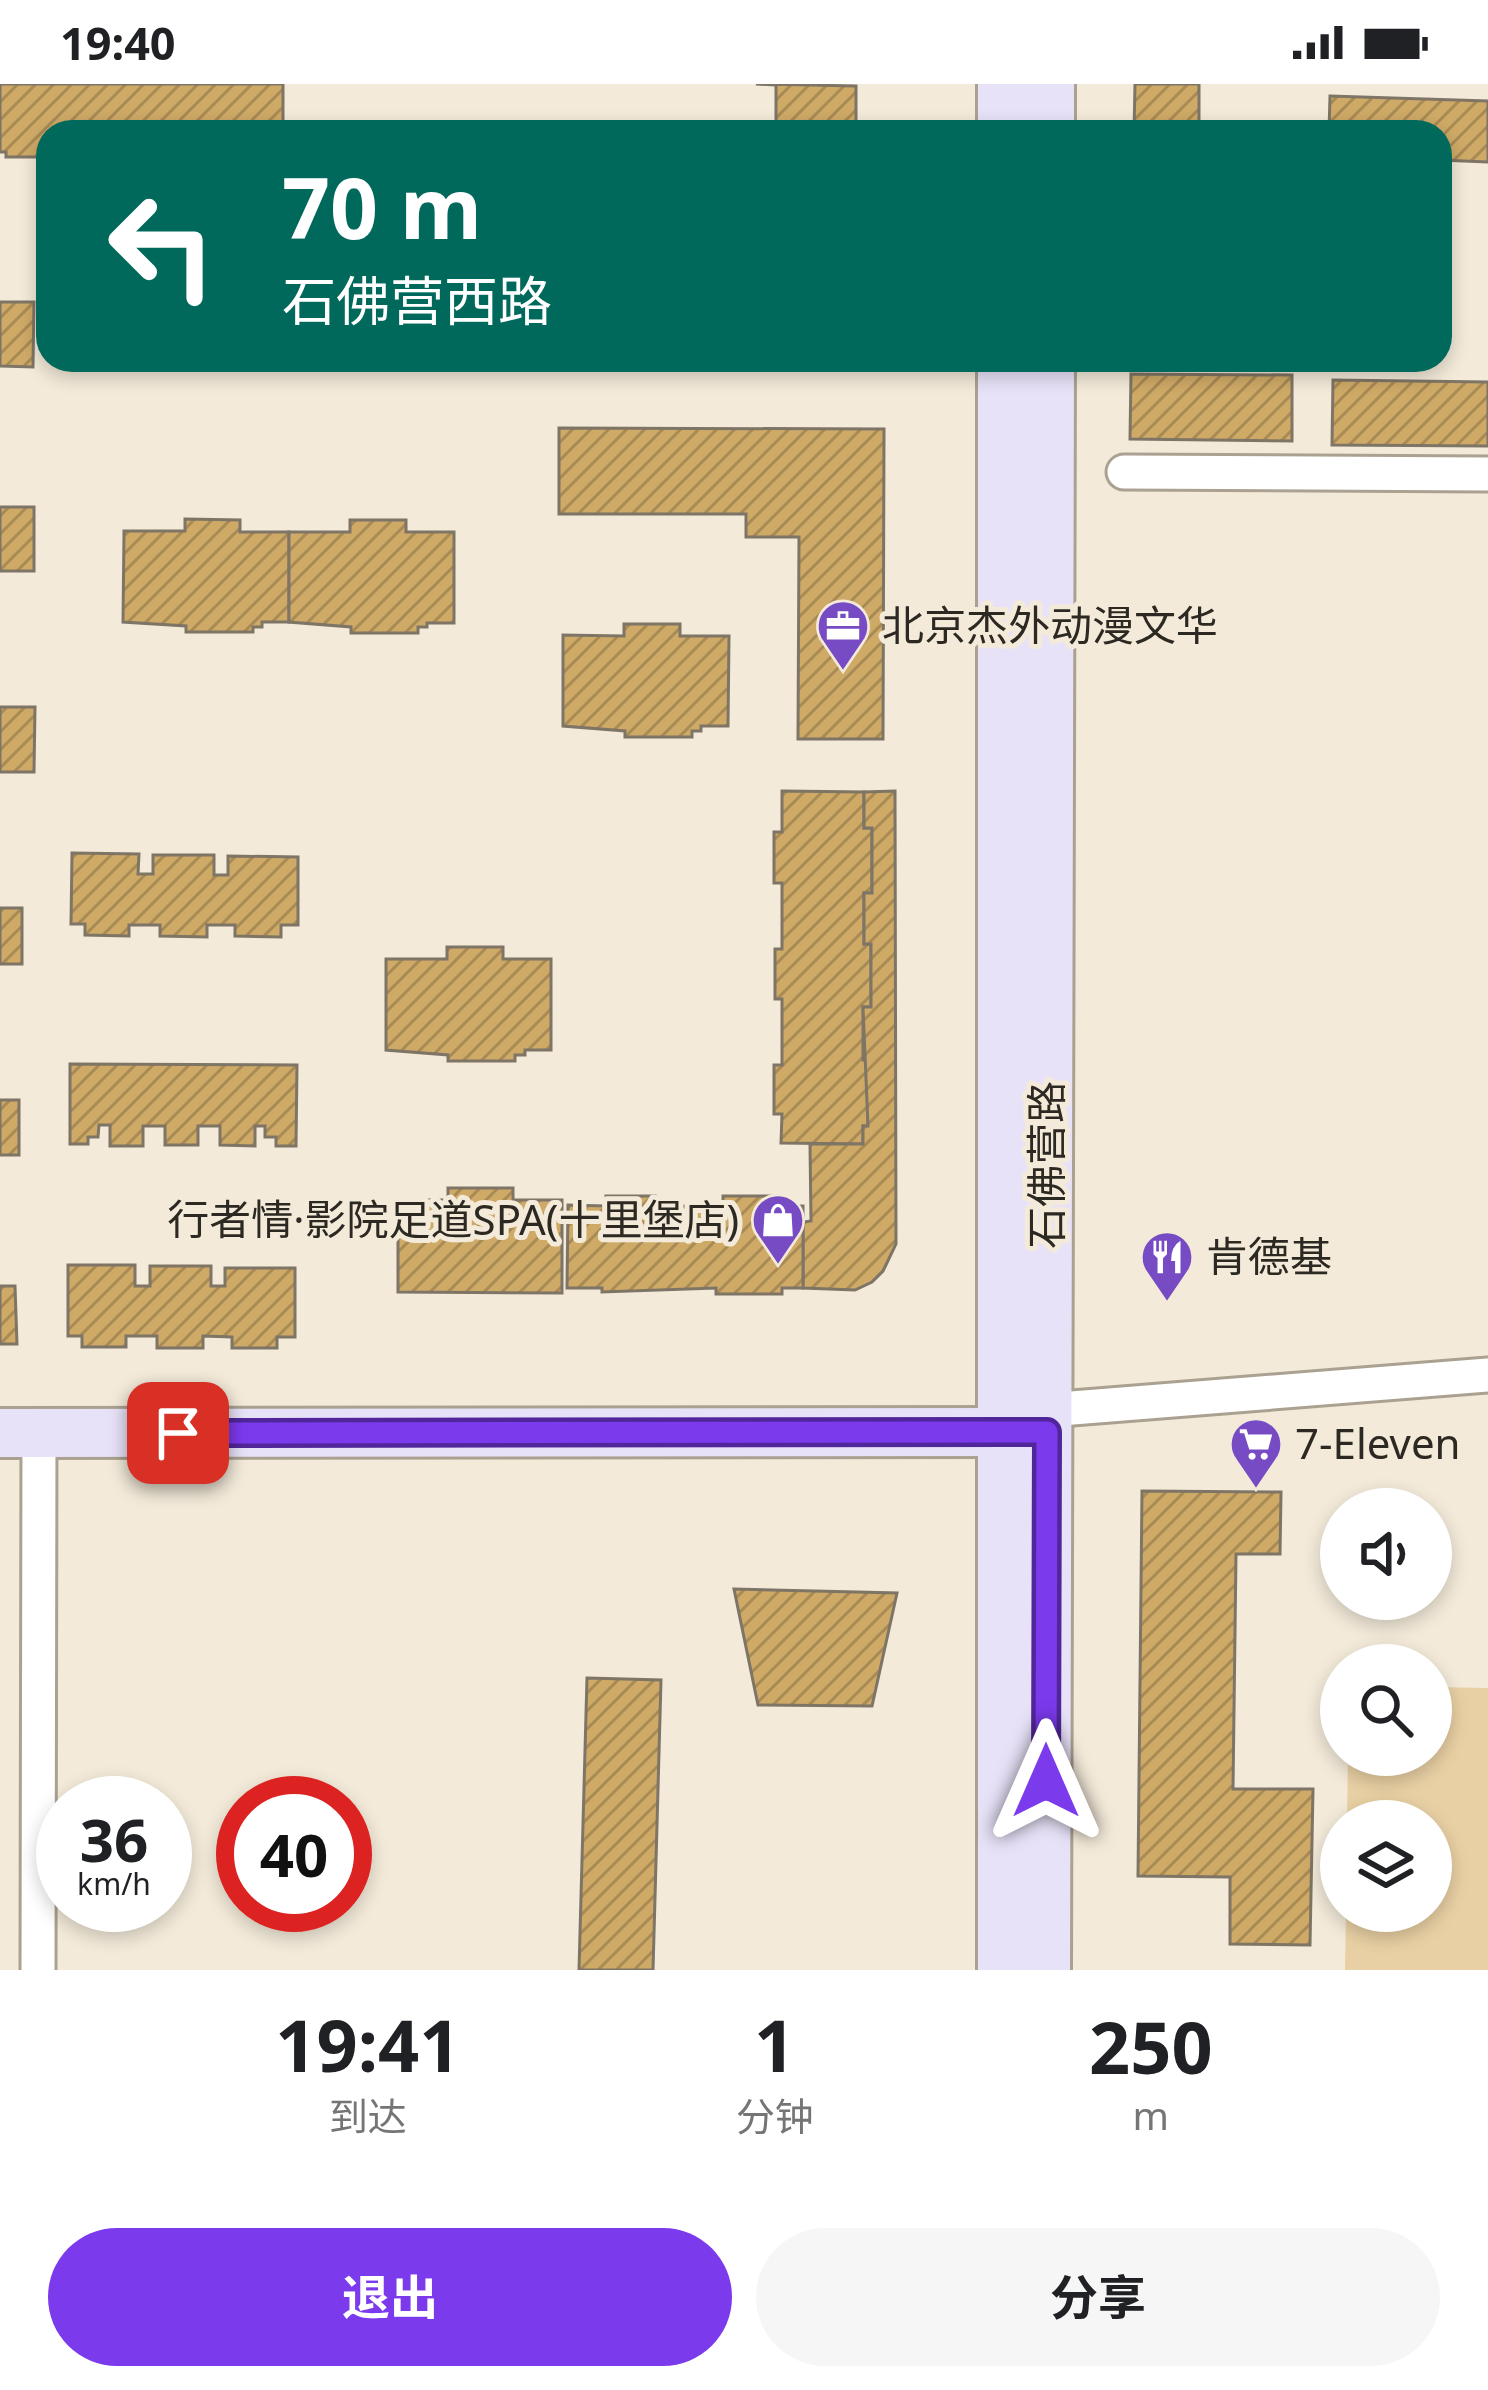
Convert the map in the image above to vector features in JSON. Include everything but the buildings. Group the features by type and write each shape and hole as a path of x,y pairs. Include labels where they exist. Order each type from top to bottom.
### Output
{"street":[{"path":"1002,84 1002,120"},
{"path":"1050,84 1050,120"},
{"name":"石佛营路","path":"1002,372 1046,1970"},
{"name":"石佛营路","path":"1002,1970 1032,1425 1049,372"},
{"path":"1124,472 1488,474"},
{"path":"38,1970 20,1432 1032,1425 1488,1375"}],"shaded area":[{"path":"1452,1687 1488,1688 1488,1970 1345,1970 1346,1932 1452,1932 1452,1800 1347,1800 1348,1776 1452,1776"}],"place":[{"name":"北京杰外动漫文华","path":"843,672"},
{"name":"行者情·影院足道SPA(十里堡店)","path":"778,1266"},
{"name":"肯德基","path":"1167,1303"},
{"name":"7-Eleven","path":"1256,1490"}],"route":[{"path":"178,1433 1047,1432 1046,1781"}]}
